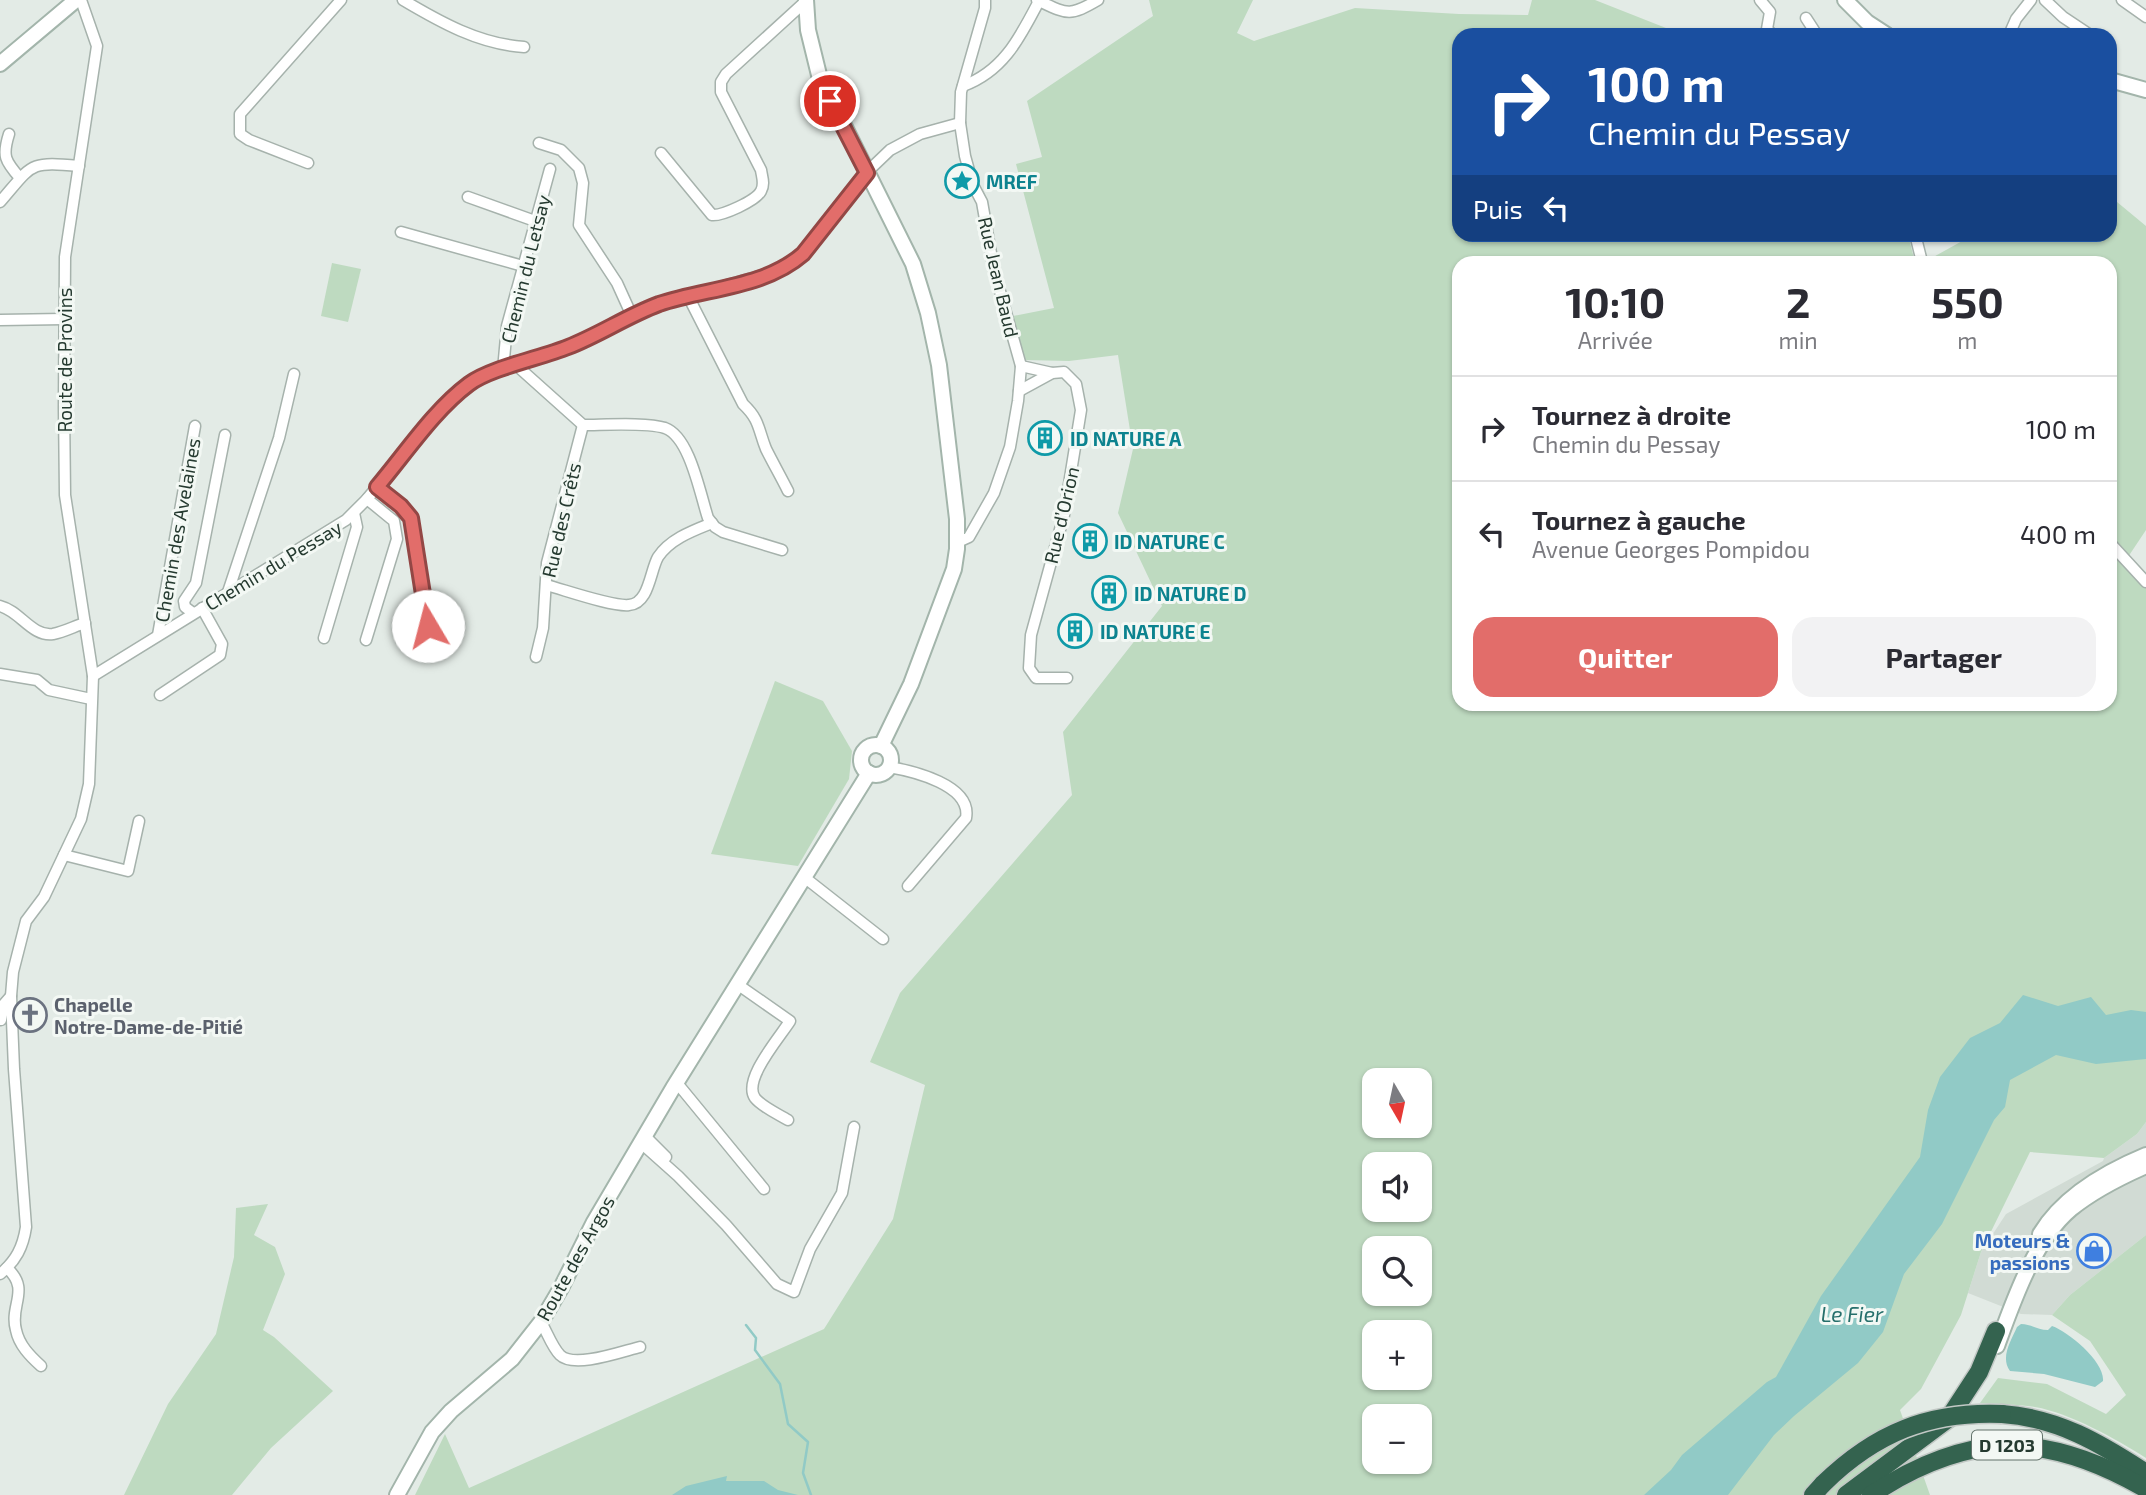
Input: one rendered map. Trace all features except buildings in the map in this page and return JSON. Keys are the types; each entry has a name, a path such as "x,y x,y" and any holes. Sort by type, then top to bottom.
{"highway":[{"name":"D 1203","path":"1846,1495 1949,1418 1974,1382 1996,1331"},
{"name":"D 1203","path":"1857,1495 1947,1431 1968,1407 1983,1382"},
{"name":"D 1203","path":"1818,1489 1860,1452 1904,1428 1946,1416 2002,1414 2039,1419 2074,1430 2097,1441 2146,1473"},
{"name":"D 1203","path":"1871,1495 1944,1456 1985,1447 2014,1445 2054,1449 2081,1457 2146,1489"}],"street":[{"path":"308,163 240,134 240,114 341,0"},
{"path":"403,0 447,27 509,46 524,47"},
{"name":"Rue Jean Baud","path":"958,542 969,537 994,494 1010,447 1021,366 994,270 982,202 973,185 965,156 960,123 963,86 985,0"},
{"path":"963,86 984,76 1000,64 1016,44 1038,0 1073,12 1098,0"},
{"path":"1760,0 1770,12 1770,28"},
{"path":"1845,0 1876,28"},
{"path":"2013,28 2031,0"},
{"path":"2045,0 2080,28"},
{"path":"2122,0 2146,16"},
{"path":"0,64 72,1"},
{"name":"Route de Provins","path":"3,1271 17,1256 24,1242 26,1227 12,1025 13,972 26,921 44,897 81,819 89,784 93,676 65,495 64,320 65,257 97,46 88,24 78,14 72,1"},
{"path":"660,153 712,215 719,215 756,198 762,190 761,170 721,92 721,82 726,74 806,1"},
{"path":"806,1 808,30 818,75 913,264 928,313 939,365 958,542 954,569 911,684 881,746"},
{"path":"1806,18 1812,28"},
{"path":"2117,82 2146,90"},
{"name":"Chemin du Pessay","path":"93,676 346,520 367,499 451,398 471,382 567,348 660,304 764,277 792,263 803,254 881,157 903,141 960,123"},
{"path":"9,134 4,150 8,164 20,178"},
{"path":"539,143 561,150 579,168 583,183 579,225 617,282 632,316"},
{"path":"0,202 20,178 36,165 46,163 79,166"},
{"name":"Chemin du Letsay","path":"503,370 507,326 550,169"},
{"path":"468,197 536,221"},
{"path":"401,232 523,266"},
{"path":"688,296 743,404 760,425 766,448 788,491"},
{"path":"0,320 64,320"},
{"path":"516,365 583,425 657,426 676,435 686,451 712,523 723,532 782,550"},
{"path":"1021,366 1052,373"},
{"name":"Rue d’Orion","path":"1052,373 1064,372 1071,377 1076,384 1081,410 1064,515 1031,635 1028,657 1029,668 1036,678 1068,678"},
{"path":"1019,391 1052,373"},
{"path":"226,596 279,438 294,374"},
{"name":"Rue des Crêts","path":"536,657 543,628 547,563 583,425"},
{"name":"Chemin des Avelaines","path":"158,635 195,426"},
{"path":"160,695 220,655 222,644 198,611 185,607 184,601 196,583 225,435"},
{"path":"377,487 401,506 411,518 428,626"},
{"path":"366,640 397,539 394,521 367,499"},
{"path":"324,638 357,527 354,513"},
{"path":"546,585 622,605 635,604 643,598 653,567 665,548 712,523"},
{"path":"2117,551 2146,582"},
{"path":"0,606 13,610 38,632 45,634 85,623"},
{"path":"0,674 37,680 50,690 91,699"},
{"path":"870,746 881,746 887,750 891,759 889,766 882,774 869,773 861,762 862,753 870,746"},
{"path":"889,766 913,771 951,788 966,805 966,818 908,886"},
{"name":"Route des Argos","path":"397,1495 432,1432 451,1411 512,1359 541,1322 594,1222 677,1083 869,773"},
{"path":"64,855 128,871 139,821"},
{"path":"804,877 883,939"},
{"path":"737,984 790,1021 752,1078 752,1090 756,1100 788,1120"},
{"name":"Route de Provins","path":"1,1020 4,1004 11,996"},
{"path":"1,1020 12,1025"},
{"path":"677,1083 764,1189"},
{"path":"643,1140 726,1225 777,1284 794,1292 810,1249 842,1193 854,1127"},
{"path":"643,1140 714,1203"},
{"name":"D 1203","path":"1996,1331 2021,1268 2050,1216 2067,1200 2092,1184 2146,1156"},
{"name":"D 1203","path":"1983,1382 2012,1306 2048,1236 2071,1209 2146,1166"},
{"path":"3,1271 15,1275 19,1285 15,1313 16,1331 23,1347 41,1366"},
{"path":"541,1322 558,1354 565,1359 582,1361 640,1347"}],"shaded area":[{"path":"2146,1122 2146,1235 2070,1295 2052,1315 2021,1314 1968,1293 1981,1252 2006,1214 2103,1161 2137,1134"}],"green space":[{"path":"1149,0 1253,0 1237,33 1254,41 1355,8 1528,15 1532,0 1595,0 1666,28 1452,28 1452,242 1910,242 1913,256 1452,256 1452,711 2117,711 2117,256 1935,256 1960,242 2117,242 2117,202 2146,226 2146,530 2128,557 2146,578 2146,1122 2137,1134 2104,1158 2030,1152 1981,1252 1961,1315 1921,1389 1900,1410 1930,1495 415,1495 445,1434 469,1488 824,1329 893,1219 925,1085 870,1062 900,993 1072,795 1063,732 1162,606 1118,513 1133,449 1118,355 1069,361 1024,360 1013,316 1054,308 1016,164 1042,157 1027,101 1153,16"},
{"path":"332,263 361,269 348,322 321,316"},
{"path":"775,681 823,701 852,751 849,779 798,866 711,854"},
{"path":"268,1204 254,1235 275,1247 285,1274 263,1330 333,1391 271,1448 232,1495 124,1495 168,1404 216,1334 234,1257 236,1208"},
{"path":"2146,1235 2146,1458 2107,1435 2049,1410 1980,1403 1998,1378 2047,1384 2106,1414 2126,1395 2090,1341 2052,1315 2070,1295"}],"water":[{"name":"Le Fier","path":"2023,995 2058,1006 2091,997 2106,1015 2131,1010 2146,1012 2146,1059 2096,1064 2056,1055 2010,1080 2005,1107 1994,1120 1942,1224 1904,1274 1883,1332 1858,1363 1774,1435 1728,1495 1644,1495 1671,1470 1682,1455 1776,1377 1821,1296 1920,1157 1928,1110 1940,1077 1970,1038 2000,1023"},
{"path":"2021,1324 2048,1330 2052,1326 2067,1334 2092,1357 2102,1373 2103,1381 2095,1387 2044,1374 2010,1371 2006,1360 2008,1349 2017,1327"},
{"path":"727,1476 726,1481 764,1481 778,1490 798,1495 672,1495 686,1486"}],"waterway":[{"path":"746,1325 756,1338 755,1350 780,1384 788,1424 808,1442 803,1473 811,1495"}],"place":[{"name":"MREF","path":"962,181"},
{"name":"ID NATURE A","path":"1045,438"},
{"name":"ID NATURE C","path":"1090,541"},
{"name":"ID NATURE D","path":"1109,593"},
{"name":"ID NATURE E","path":"1075,631"},
{"name":"Chapelle Notre-Dame-de-Pitié","path":"30,1015"},
{"name":"Moteurs & passions","path":"2094,1251"}],"route":[{"path":"428,626 411,518 401,506 377,487 451,398 471,382 489,373 567,348 660,304 764,277 781,270 803,254 867,173 830,101"}]}
